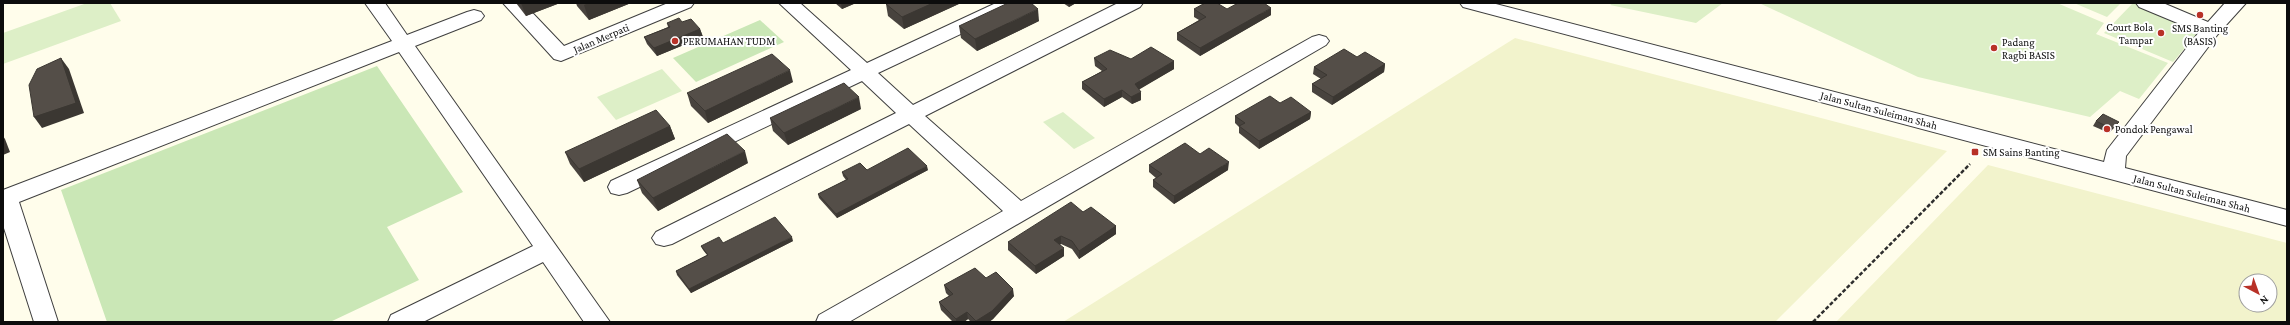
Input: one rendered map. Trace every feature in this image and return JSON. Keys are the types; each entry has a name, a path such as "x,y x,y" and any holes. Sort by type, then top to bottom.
{"street":[{"path":"375,3 598,322"},
{"name":"Jalan Merpati","path":"512,3 561,55 684,3"},
{"path":"790,3 1019,213"},
{"path":"619,187 1011,3"},
{"path":"664,238 1133,3"},
{"name":"Jalan Sultan Suleiman Shah","path":"1470,3 2287,218"},
{"path":"2146,3 2211,30"},
{"path":"2114,172 2115,155 2211,30 2236,3"},
{"path":"46,322 4,199 474,16"},
{"path":"828,322 1319,41"},
{"path":"400,322 548,250"}],"path":[{"path":"1813,322 1970,164"}],"green space":[{"path":"87,3 110,3 121,21 3,64 3,33"},
{"path":"1613,3 1723,3 1696,23 1610,5"},
{"name":"Padang Ragbi BASIS","path":"1759,3 2057,3 2104,23 2096,34 2168,63 2139,99 2120,91 2090,117 1918,77"},
{"path":"2074,3 2121,3 2107,17"},
{"path":"2133,3 2137,3 2201,29 2173,62 2104,33"},
{"path":"760,20 784,42 696,82 673,58"},
{"path":"1515,38 1947,151 1775,322 1063,322"},
{"path":"377,66 463,192 387,227 419,280 330,322 107,322 61,190"},
{"path":"662,69 682,91 616,120 597,97"},
{"path":"1063,112 1095,138 1074,149 1043,122"},
{"path":"1988,165 2287,243 2287,322 1836,322"}],"building":[{"path":"933,3 902,17 886,4"},
{"path":"1008,3 1031,3 1038,9 975,39 959,26"},
{"path":"1205,3 1217,3 1227,9 1238,3 1264,3 1271,8 1200,48 1177,33 1206,17 1194,9"},
{"path":"679,18 682,22 691,19 700,29 654,48 644,37 670,27 667,23"},
{"path":"1151,47 1174,61 1135,84 1141,92 1131,97 1122,90 1104,99 1082,82 1107,69 1094,58 1110,50 1131,59"},
{"path":"1344,49 1357,57 1365,52 1385,64 1333,97 1312,84 1327,75 1314,67"},
{"path":"772,54 790,70 705,111 687,93"},
{"path":"61,58 76,103 34,117 29,85 37,69"},
{"path":"844,83 859,97 784,133 770,118"},
{"path":"1270,96 1280,103 1291,97 1311,112 1259,141 1239,126 1245,123 1235,116"},
{"path":"656,110 670,126 579,169 565,152"},
{"path":"2103,114 2119,122 2112,129 2096,121"},
{"path":"727,134 745,151 653,198 637,180"},
{"path":"1185,143 1200,154 1209,148 1229,162 1174,196 1153,180 1162,174 1149,165"},
{"path":"908,148 927,166 836,214 818,194 848,179 842,172 860,163 867,170"},
{"path":"1071,202 1083,212 1091,207 1116,226 1079,251 1072,241 1061,236 1054,240 1064,248 1035,266 1008,242"},
{"path":"775,217 792,237 689,289 676,271 708,255 701,246 719,237 723,243"},
{"path":"975,268 986,278 996,272 1013,289 992,311 976,321 967,312 956,319 939,302 953,294 944,285"}],"place":[{"name":"SMS Banting (BASIS)","path":"2200,15"},
{"name":"Court Bola Tampar","path":"2161,33"},
{"name":"PERUMAHAN TUDM","path":"675,41"},
{"name":"Padang Ragbi BASIS","path":"1994,48"},
{"name":"Pondok Pengawal","path":"2107,129"},
{"name":"SM Sains Banting","path":"1975,152"}]}
